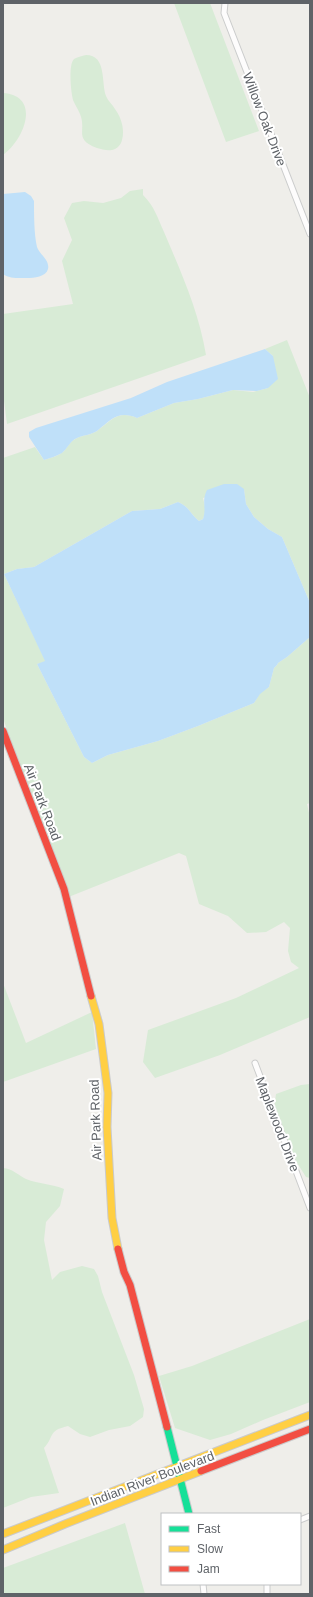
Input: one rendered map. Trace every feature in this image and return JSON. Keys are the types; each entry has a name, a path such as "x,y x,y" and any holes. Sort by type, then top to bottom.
{"street":[{"name":"Willow Oak Drive","path":"225,3 224,13 310,234"},
{"name":"Air Park Road","path":"3,731 64,889 99,1024 108,1093 107,1126 112,1218 116,1242 124,1272 130,1285 189,1513"},
{"name":"Maplewood Drive","path":"255,1064 310,1208"},
{"name":"Indian River Boulevard","path":"3,1534 310,1415"},
{"name":"Indian River Boulevard","path":"3,1550 65,1524 310,1429"}],"green space":[{"path":"174,3 210,3 259,131 226,142"},
{"path":"86,55 93,56 100,65 106,96 121,119 123,136 121,142 114,149 108,150 97,148 90,145 83,138 82,120 72,96 71,67 74,59"},
{"path":"3,93 15,96 22,102 26,110 26,120 23,130 11,148 3,155"},
{"path":"143,189 143,195 155,212 189,292 199,323 206,355 7,424 3,393 3,314 73,304 62,261 72,240 64,218 72,203 84,201 103,203 121,198 130,191"},
{"path":"287,340 310,398 310,603 282,537 268,529 254,517 246,504 244,489 203,498 206,510 203,519 199,521 185,506 178,502 160,509 132,511 34,567 17,569 4,574 46,662 37,664 84,757 92,763 108,755 158,741 254,703 260,693 269,687 274,668 278,663 310,637 310,803 307,804 310,817 310,1017 220,1055 155,1078 143,1062 148,1030 236,998 299,968 291,962 288,951 290,928 284,922 266,932 247,933 228,916 199,904 186,856 179,853 66,898 3,718 3,458 35,447 44,460 60,454 75,439 97,431 116,417 125,415 137,418 174,403 198,399 233,390 253,392 268,388 273,356 265,349"},
{"path":"3,983 26,1043 92,1012 96,1049 3,1082"},
{"path":"310,1084 310,1178 306,1177 272,1123 276,1094 301,1085"},
{"path":"3,1168 13,1171 26,1179 64,1189 60,1206 46,1222 44,1240 52,1280 60,1272 82,1266 94,1269 98,1276 102,1292 134,1375 144,1409 143,1417 130,1426 109,1430 90,1437 80,1434 68,1426 54,1432 44,1448 59,1493 31,1497 3,1508"},
{"path":"310,1319 310,1402 231,1434 210,1440 175,1428 159,1376 192,1366"},
{"path":"125,1523 145,1594 3,1594 3,1568"}],"water":[{"path":"25,192 31,196 34,201 37,247 48,263 48,269 45,274 30,278 12,277 3,274 3,194"},
{"path":"265,349 273,356 278,379 268,388 257,391 233,390 198,399 174,403 137,418 125,415 115,417 97,431 75,439 62,453 44,460 29,437 29,432 36,428 131,398 167,382"},
{"path":"224,484 237,484 244,489 246,504 254,517 268,529 282,537 310,603 310,637 278,663 274,668 269,687 260,694 254,703 158,741 108,755 92,763 84,757 37,664 45,661 4,574 17,569 34,567 132,511 160,509 178,502 185,506 199,521 203,519 204,498 207,490"}],"traffic: fast":[{"path":"167,1427 189,1513"}],"traffic: slow":[{"path":"91,996 99,1024 108,1093 107,1127 112,1218 118,1249"},
{"path":"3,1534 310,1415"},
{"path":"3,1550 201,1471"}],"traffic: jam":[{"path":"3,731 64,889 91,996"},
{"path":"118,1249 124,1272 130,1285 167,1427"},
{"path":"201,1471 310,1429"}]}
